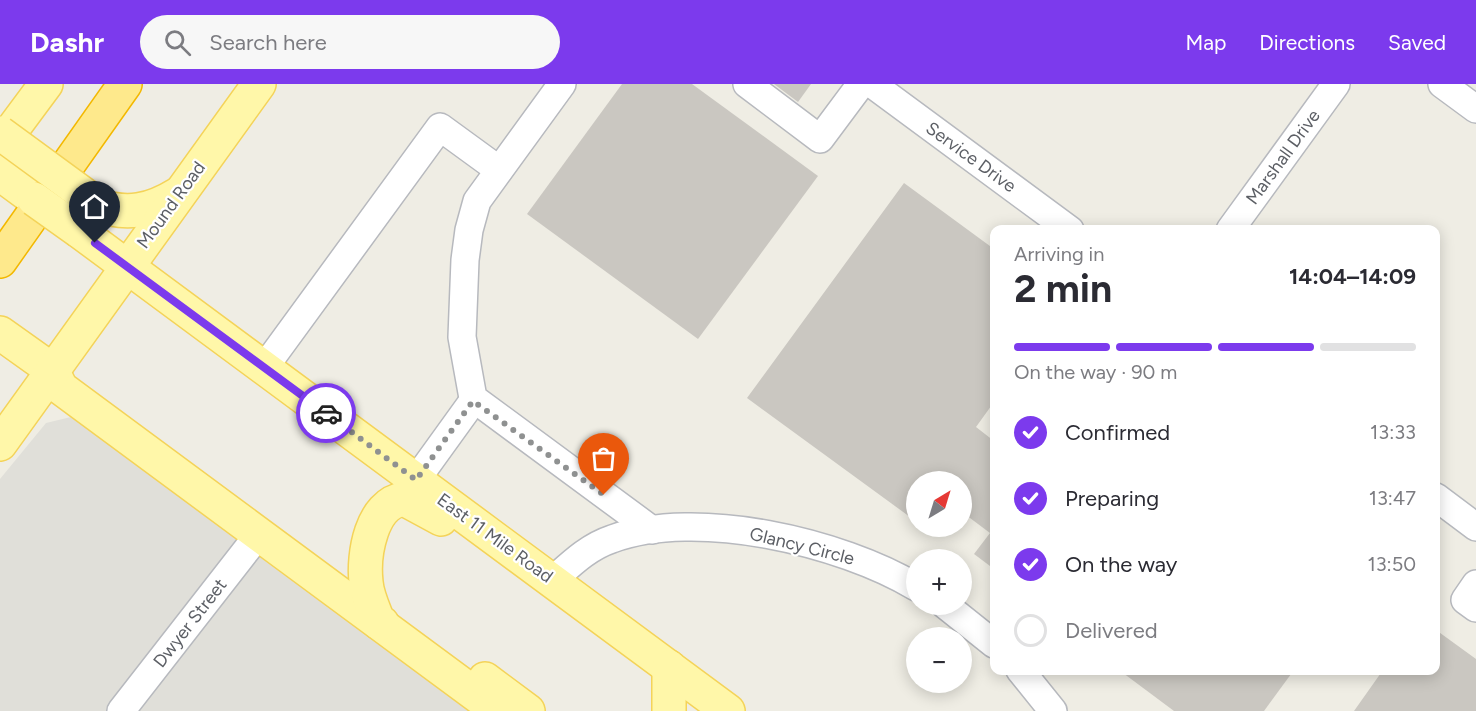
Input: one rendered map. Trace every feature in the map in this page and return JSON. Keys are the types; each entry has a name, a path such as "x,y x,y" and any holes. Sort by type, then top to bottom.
{"highway":[{"path":"0,261 124,84"}],"main road":[{"path":"0,146 46,84"},
{"name":"Mound Road","path":"0,444 259,84"},
{"path":"0,133 97,204 118,211 140,210 152,208 180,193"},
{"name":"East 11 Mile Road","path":"0,174 728,711"},
{"path":"0,333 52,370 60,388 498,711"},
{"path":"379,623 367,590 366,564 377,520 390,503 404,499 412,501 455,528 513,552"},
{"path":"379,623 412,626 528,711"},
{"path":"669,667 669,711"}],"street":[{"path":"562,84 477,201 465,260 462,337 473,401 652,530"},
{"path":"747,84 820,139 861,84"},
{"name":"Service Drive","path":"872,84 1063,225"},
{"name":"Marshall Drive","path":"1234,225 1336,84"},
{"path":"1442,84 1476,109"},
{"path":"264,368 440,127 499,170"},
{"path":"416,480 473,401"},
{"path":"1440,500 1476,526"},
{"name":"Glancy Circle","path":"553,580 596,546 613,538 652,530 691,528 763,534 819,547 867,563 906,583"},
{"name":"Dwyer Street","path":"122,711 259,534"},
{"path":"1476,584 1465,600 1476,608"},
{"path":"958,615 990,641"},
{"path":"1024,675 1053,711"}],"shaded area":[{"path":"71,417 82,420 481,711 0,711 0,479 46,423"}],"building":[{"path":"622,84 692,84 818,176 698,339 527,214"},
{"path":"774,84 811,84 798,102"},
{"path":"904,183 990,246 990,408 976,427 990,438 990,533 972,520 972,471 906,471 906,514 747,398"},
{"path":"990,533 990,566 974,554"},
{"path":"1440,633 1476,659 1476,711 1354,711 1379,675 1440,675"},
{"path":"1126,675 1290,675 1264,711 1174,711"}],"way so far":[{"path":"326,413 416,480 473,401 604,495"}],"route":[{"path":"95,243 326,413"}]}
